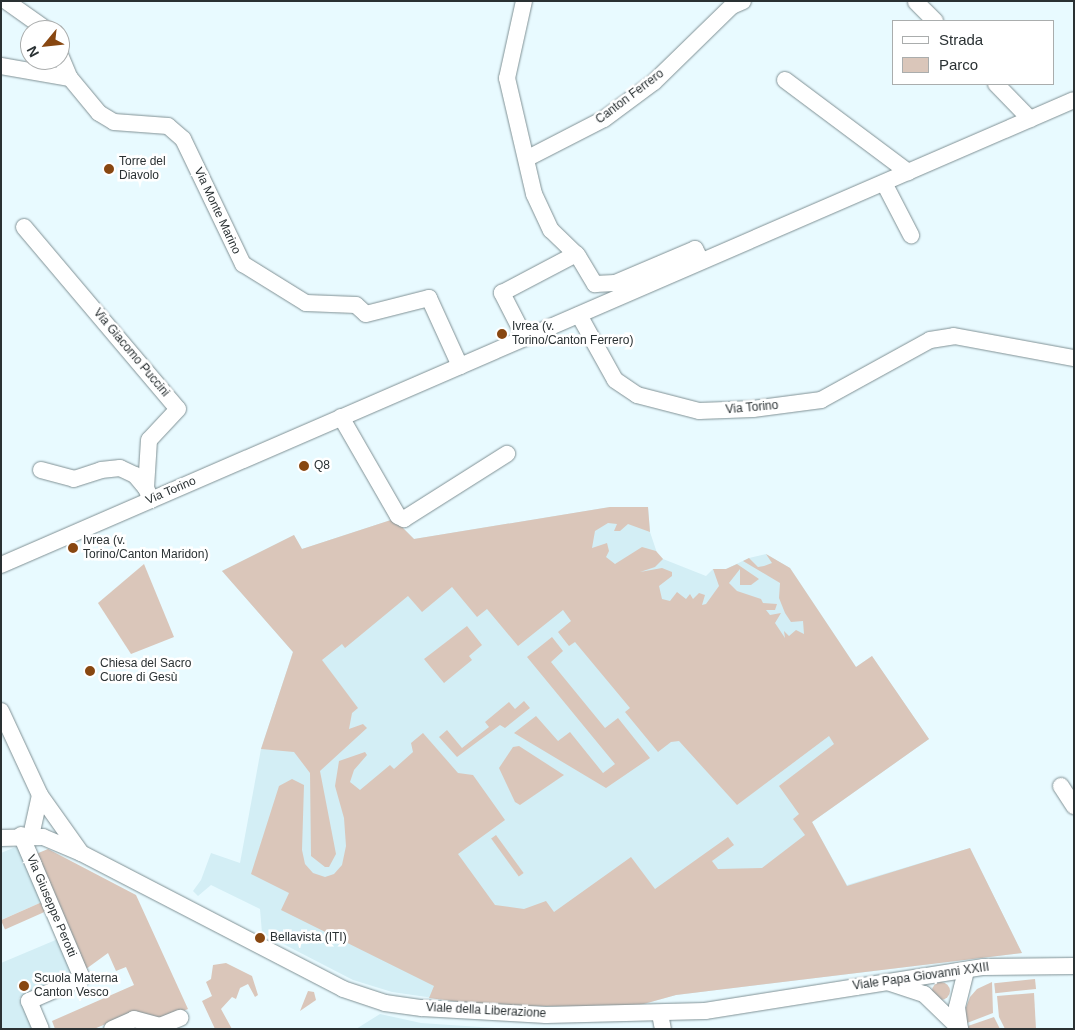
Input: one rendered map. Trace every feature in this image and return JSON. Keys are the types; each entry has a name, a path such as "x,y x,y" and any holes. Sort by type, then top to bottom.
{"street":[{"path":"6,1 33,20"},
{"path":"524,1 507,78 528,158 534,194 551,230 576,254 595,284 615,283 695,249 701,261"},
{"name":"Canton Ferrero","path":"528,158 604,119 654,82 732,6 743,1"},
{"path":"916,2 934,20"},
{"path":"1,66 70,78"},
{"name":"Via Monte Marino","path":"67,70 70,78 99,113 114,122 168,126 183,139 243,264 306,303 356,305 366,314 429,298 460,366"},
{"path":"785,80 908,172"},
{"path":"997,85 1030,119"},
{"name":"Via Torino","path":"1,565 149,494 341,417 1074,100"},
{"path":"884,182 911,235"},
{"name":"Via Giacomo Puccini","path":"24,227 178,409 149,440 149,494"},
{"path":"526,338 502,293 576,254"},
{"name":"Via Torino","path":"579,314 615,380 637,395 699,411 753,409 821,400 930,340 954,336 1074,358"},
{"path":"341,417 398,516 404,519 507,454"},
{"path":"40,470 74,479 101,470 120,468 135,475 149,494"},
{"path":"2,714 40,795 81,853"},
{"path":"1061,786 1074,806"},
{"path":"26,836 40,795"},
{"name":"Via Giuseppe Perotti","path":"26,836 82,978 29,1001 41,1029"},
{"name":"Viale della Liberazione","path":"1,838 43,837 81,853 310,973 351,992 384,1003 469,1013 662,1021 705,1011 829,990"},
{"name":"Viale Papa Giovanni XXIII","path":"829,990 882,981 966,972 992,967 1074,966"},
{"path":"960,1029 957,1007 966,972"},
{"path":"882,981 924,994 960,1029"},
{"path":"112,1029 134,1019 160,1026 180,1018"}],"shaded area":[{"path":"610,507 648,507 650,532 657,553 663,559 706,576 713,569 726,569 749,558 766,554 790,568 856,667 872,656 929,739 812,822 847,885 970,848 1022,953 676,995 629,1008 482,1005 392,992 353,980 262,933 260,909 211,885 198,896 193,891 201,880 211,853 240,863 261,749 293,652 222,571 294,535 302,549 394,519 414,539"},
{"path":"18,846 42,902 1,920 1,853"},
{"name":"Scuola Materna Canton Vesco","path":"58,939 73,974 19,998 32,1029 1,1029 1,963"},
{"path":"380,1014 421,1023 511,1029 356,1029"}],"green space":[{"path":"610,507 648,507 650,532 628,524 620,531 614,531 617,524 608,523 595,531 592,548 607,543 609,551 606,557 615,564 642,547 656,551 663,559 655,567 640,572 662,568 672,572 672,576 659,586 662,599 670,601 677,592 686,599 690,594 693,599 699,593 705,595 702,605 706,604 719,586 713,569 726,569 737,564 759,579 751,585 740,585 740,569 729,583 737,591 761,599 763,603 777,604 775,610 766,610 770,615 781,613 775,623 785,638 784,631 789,636 796,630 804,634 803,621 791,622 785,613 779,598 780,583 743,561 749,558 758,567 764,566 772,563 766,554 790,568 856,667 872,656 929,739 812,822 847,886 970,848 1022,953 676,995 629,1008 482,1005 429,998 434,986 281,910 289,893 251,874 279,786 292,779 304,785 302,850 305,864 313,873 325,877 334,874 342,865 346,846 344,818 335,786 339,761 365,752 367,755 354,770 350,782 360,790 390,765 394,769 413,752 411,743 423,733 458,773 473,775 505,820 458,854 495,905 524,909 546,901 554,912 631,857 655,889 728,837 734,845 712,861 718,869 762,868 805,835 793,819 799,814 779,786 834,744 829,736 737,805 679,741 671,742 658,752 625,712 630,708 575,642 569,646 558,632 571,621 563,610 518,646 487,609 477,617 452,587 422,612 408,596 345,648 342,644 322,660 358,708 352,713 349,729 363,724 367,728 320,771 336,854 329,867 325,867 311,856 310,773 294,752 261,749 293,652 222,571 294,535 302,549 394,519 414,539"},
{"path":"144,564 174,637 131,654 98,603"},
{"path":"467,626 482,645 469,656 472,660 444,683 424,659"},
{"path":"552,637 563,651 551,662 605,728 618,718 650,758 606,788 514,733 536,716 558,741 570,732 603,773 615,764 527,657"},
{"path":"524,701 530,708 505,728 500,725 457,757 439,737 447,730 462,748 489,727 485,722 509,702 515,709"},
{"path":"519,746 564,775 520,805 515,802 499,768 513,747"},
{"path":"496,835 524,873 519,877 491,839"},
{"path":"48,849 136,895 188,1009 164,1019 134,1012 94,1029 55,1029 52,1021 134,985 126,967 116,971 108,953 86,969 36,854"},
{"path":"42,902 46,911 5,929 1,920"},
{"path":"226,963 252,976 258,995 255,997 248,984 240,988 236,999 232,997 221,1009 232,1029 215,1029 202,1001 212,996 206,982 211,979 213,965"},
{"path":"1035,979 1036,989 995,993 994,983"},
{"path":"941,982 947,985 950,991 947,997 941,1000 935,997 932,991 935,985"},
{"path":"992,982 993,1013 967,1023 965,1010 970,997 977,989"},
{"path":"308,991 314,992 316,1000 300,1011"},
{"path":"1034,993 1036,1029 1005,1029 999,1017 997,996"},
{"path":"994,1017 1000,1029 969,1029 968,1026"}],"place":[{"name":"Torre del Diavolo","path":"109,169"},
{"name":"Ivrea (v. Torino/Canton Ferrero)","path":"502,334"},
{"name":"Q8","path":"304,466"},
{"name":"Ivrea (v. Torino/Canton Maridon)","path":"73,548"},
{"name":"Chiesa del Sacro Cuore di Gesù","path":"90,671"},
{"name":"Bellavista (ITI)","path":"260,938"},
{"name":"Scuola Materna Canton Vesco","path":"24,986"}]}
